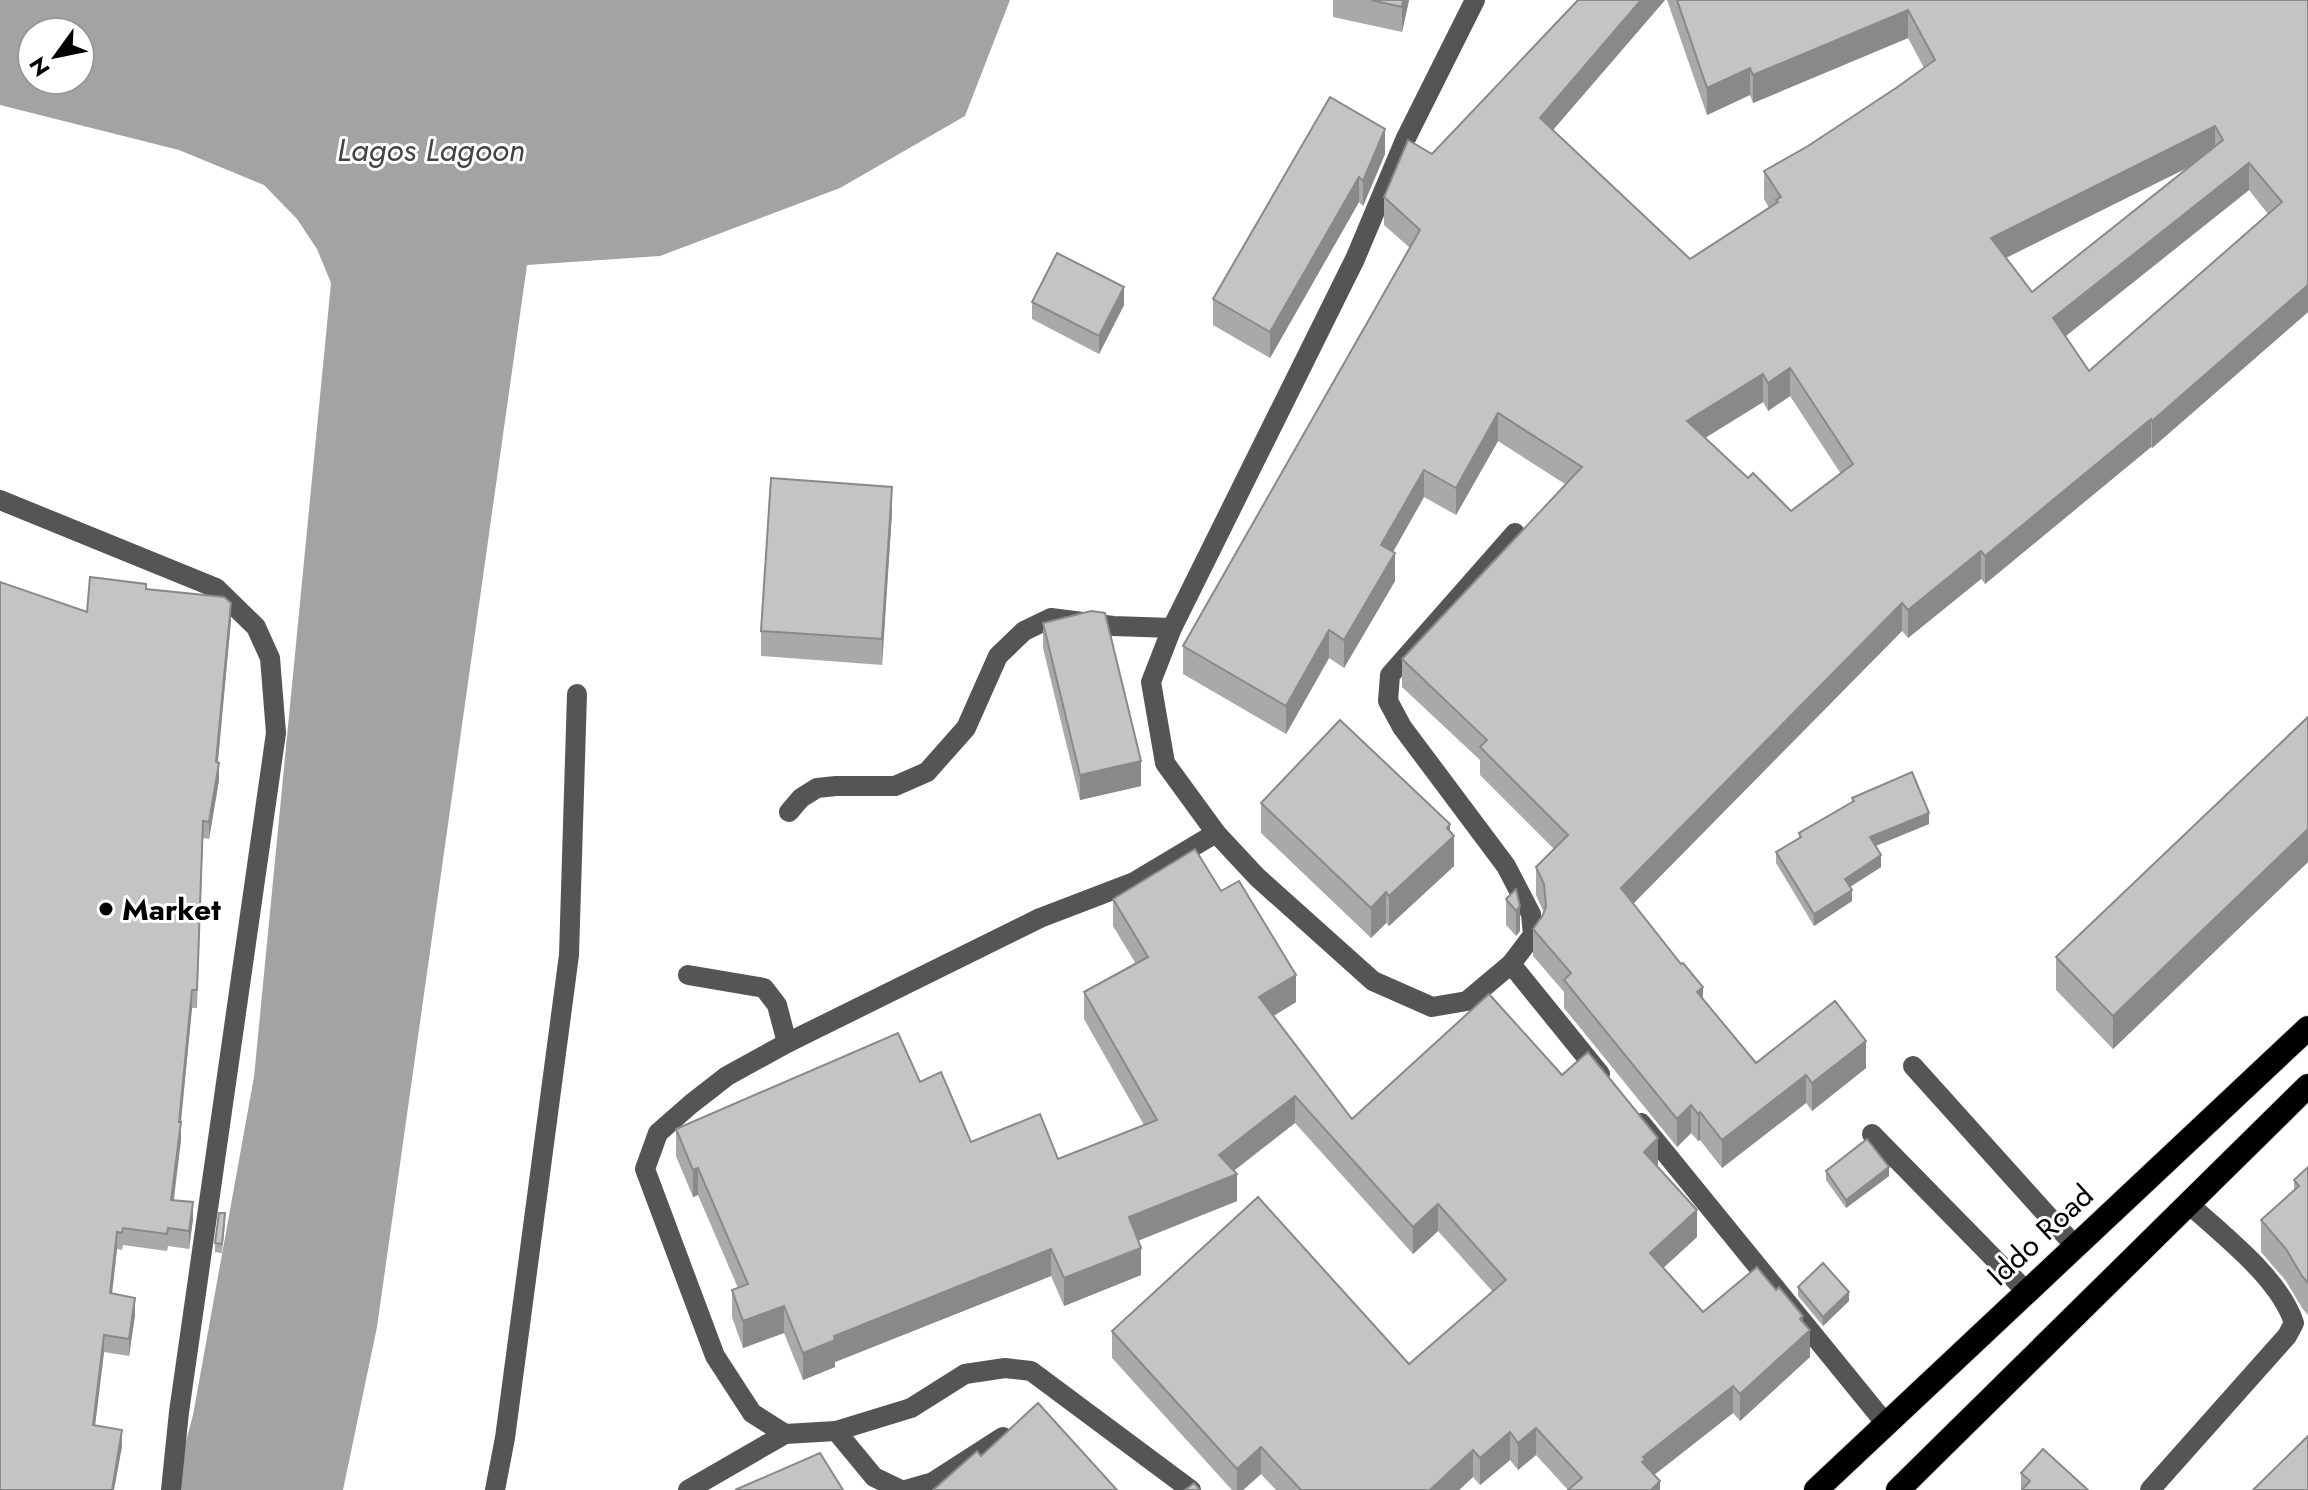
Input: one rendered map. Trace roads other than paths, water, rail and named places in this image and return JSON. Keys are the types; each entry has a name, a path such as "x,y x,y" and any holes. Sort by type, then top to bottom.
{"highway":[{"name":"Iddo Road","path":"1816,1490 2308,1028"},
{"path":"1898,1490 2308,1086"}],"street":[{"path":"1475,0 1405,140 1355,259 1172,628 1151,682 1165,763 1216,833 1257,877 1373,981 1432,1007 1467,1001 1511,964 1533,935 1531,914 1506,866 1402,727 1388,701 1390,675 1515,533"},
{"path":"0,500 216,588 256,627 270,658 276,733 179,1412 171,1490"},
{"path":"789,812 801,798 817,788 895,786 927,772 966,728 998,656 1024,631 1051,618 1113,626 1172,628"},
{"path":"495,1490 505,1438 569,955 577,694"},
{"path":"785,1434 752,1413 715,1356 645,1169 658,1133 727,1076 787,1043 1040,918 1134,882 1216,833"},
{"path":"1511,964 1610,1085"},
{"path":"688,975 764,988 777,1005 787,1043"},
{"path":"1913,1066 2075,1246"},
{"path":"1630,1109 1886,1424"},
{"path":"1872,1134 2027,1292"},
{"path":"2150,1490 2287,1336 2294,1323 2289,1307 2270,1280 2188,1203"},
{"path":"688,1490 785,1434 836,1431 911,1408 965,1374 1005,1368 1031,1371 1191,1490"},
{"path":"836,1431 874,1477 903,1490 933,1482 1003,1437"}],"water":[{"name":"Lagos Lagoon","path":"0,0 1010,0 965,116 840,188 660,256 527,265 377,1327 343,1490 173,1490 193,1415 254,1077 331,283 317,249 297,219 264,185 179,150 0,105"}],"place":[{"name":"Market","path":"106,909"}]}
